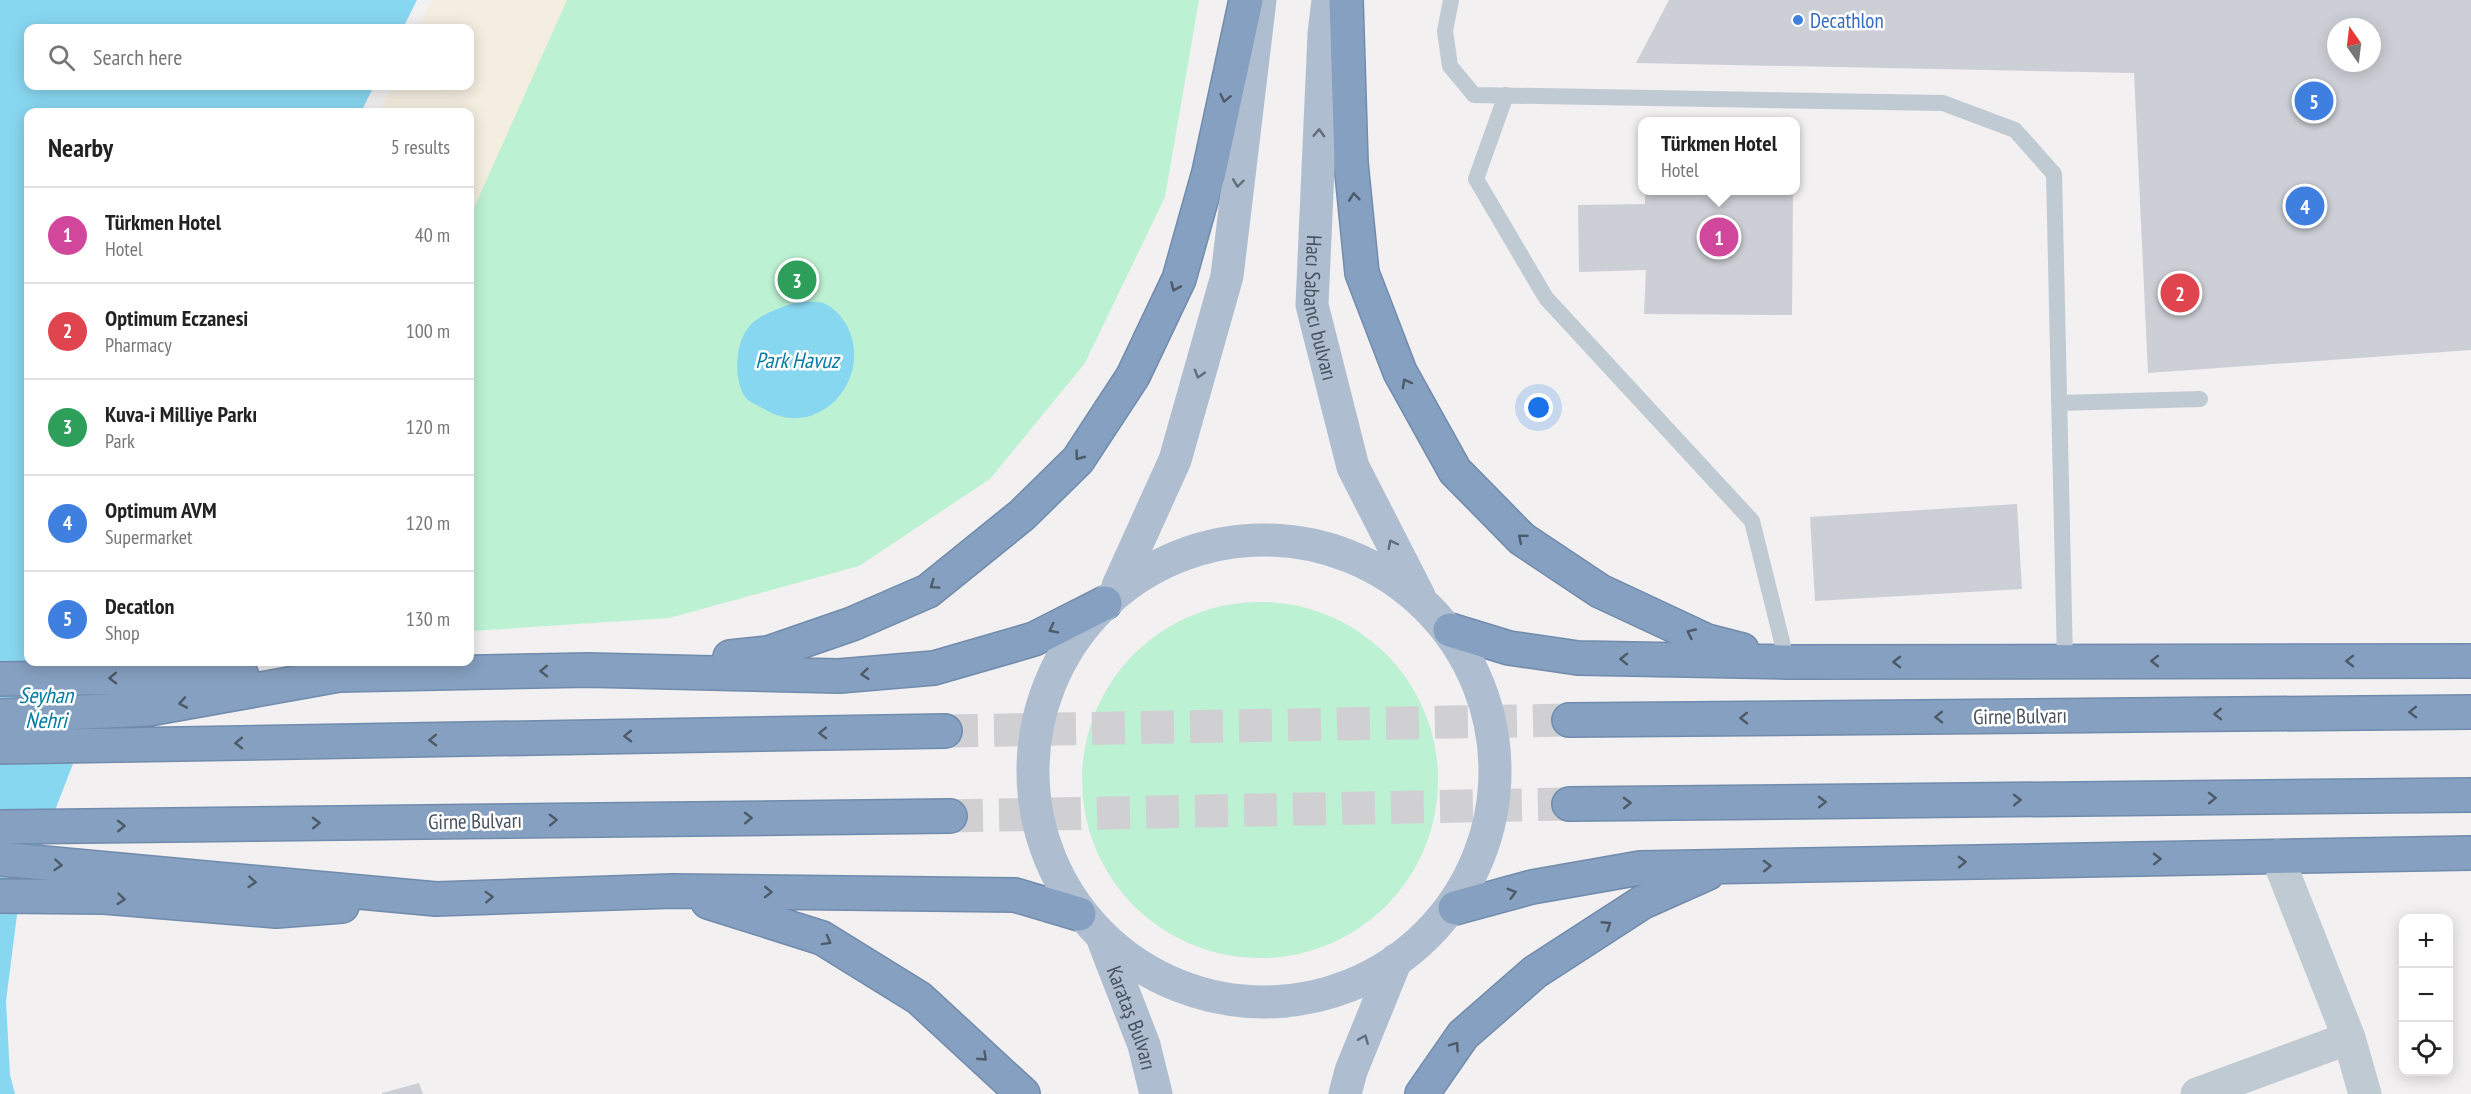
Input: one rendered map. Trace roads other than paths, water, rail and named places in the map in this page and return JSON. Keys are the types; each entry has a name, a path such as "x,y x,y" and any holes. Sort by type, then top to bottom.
{"highway":[{"path":"588,670 768,653 852,624 928,591 1022,515 1070,468 1133,376 1179,279 1209,172 1246,0"},
{"path":"1346,0 1351,163 1362,273 1400,372 1455,471 1522,539 1600,591 1707,641 1787,662"},
{"path":"0,679 588,670 839,676 934,668 1034,639 1112,595"},
{"path":"1450,630 1509,648 1578,658 1787,662 2471,661"},
{"path":"0,716 149,709 339,675"},
{"name":"Girne Bulvarı","path":"1569,720 2471,712"},
{"path":"0,747 945,731"},
{"path":"1569,804 2471,795"},
{"name":"Girne Bulvarı","path":"0,827 950,816"},
{"path":"1455,909 1532,887 1640,868 2471,853"},
{"path":"0,859 436,899"},
{"path":"1422,1094 1463,1035 1535,972 1643,902 1722,867"},
{"path":"672,891 822,938 920,998 1023,1094"},
{"path":"0,896 104,897 276,911 436,899 672,891 1015,895 1079,914"}],"main road":[{"path":"1112,595 1156,563 1197,549 1278,539 1344,552 1419,596 1450,630 1483,688 1499,768 1481,858 1455,909 1396,960 1314,999 1217,1000 1146,973 1104,942 1079,914 1044,849 1031,766 1052,675 1112,595 1174,460 1227,276 1260,0"},
{"name":"Hacı Sabancı bulvarı","path":"1328,0 1323,34 1312,305 1353,466 1419,596"},
{"name":"Karataş Bulvarı","path":"1104,942 1144,1046 1156,1094"},
{"path":"1345,1094 1351,1071 1396,960"}],"street":[{"path":"2277,856 2349,1038 2366,1094"},
{"path":"2197,1094 2349,1038"}],"lane":[{"path":"1451,0 1445,31 1450,66 1474,95 1943,103 2015,130 2054,174 2065,662"},
{"path":"1506,95 1476,179 1546,298 1752,521 1787,662"},
{"path":"2059,403 2200,399"}],"water":[{"name":"Seyhan Nehri","path":"0,0 417,0 405,24 24,24 24,90 372,90 363,108 24,108 24,666 110,666 18,907 6,1001 10,1075 15,1094 0,1094"},
{"name":"Park Havuz","path":"800,301 826,304 842,318 853,344 853,365 848,383 837,399 822,411 805,417 786,417 766,410 746,398 737,373 738,353 744,335 753,323 772,311"}],"tunnel":[{"path":"945,731 1569,720"},
{"path":"950,816 1569,804"}],"place":[{"name":"Decathlon","path":"1798,20"},
{"name":"Decatlon","path":"2314,101"},
{"name":"Optimum AVM","path":"2305,206"},
{"name":"Türkmen Hotel","path":"1719,237"},
{"name":"Kuva-i Milliye Parkı","path":"797,280"},
{"name":"Optimum Eczanesi","path":"2180,293"}]}
